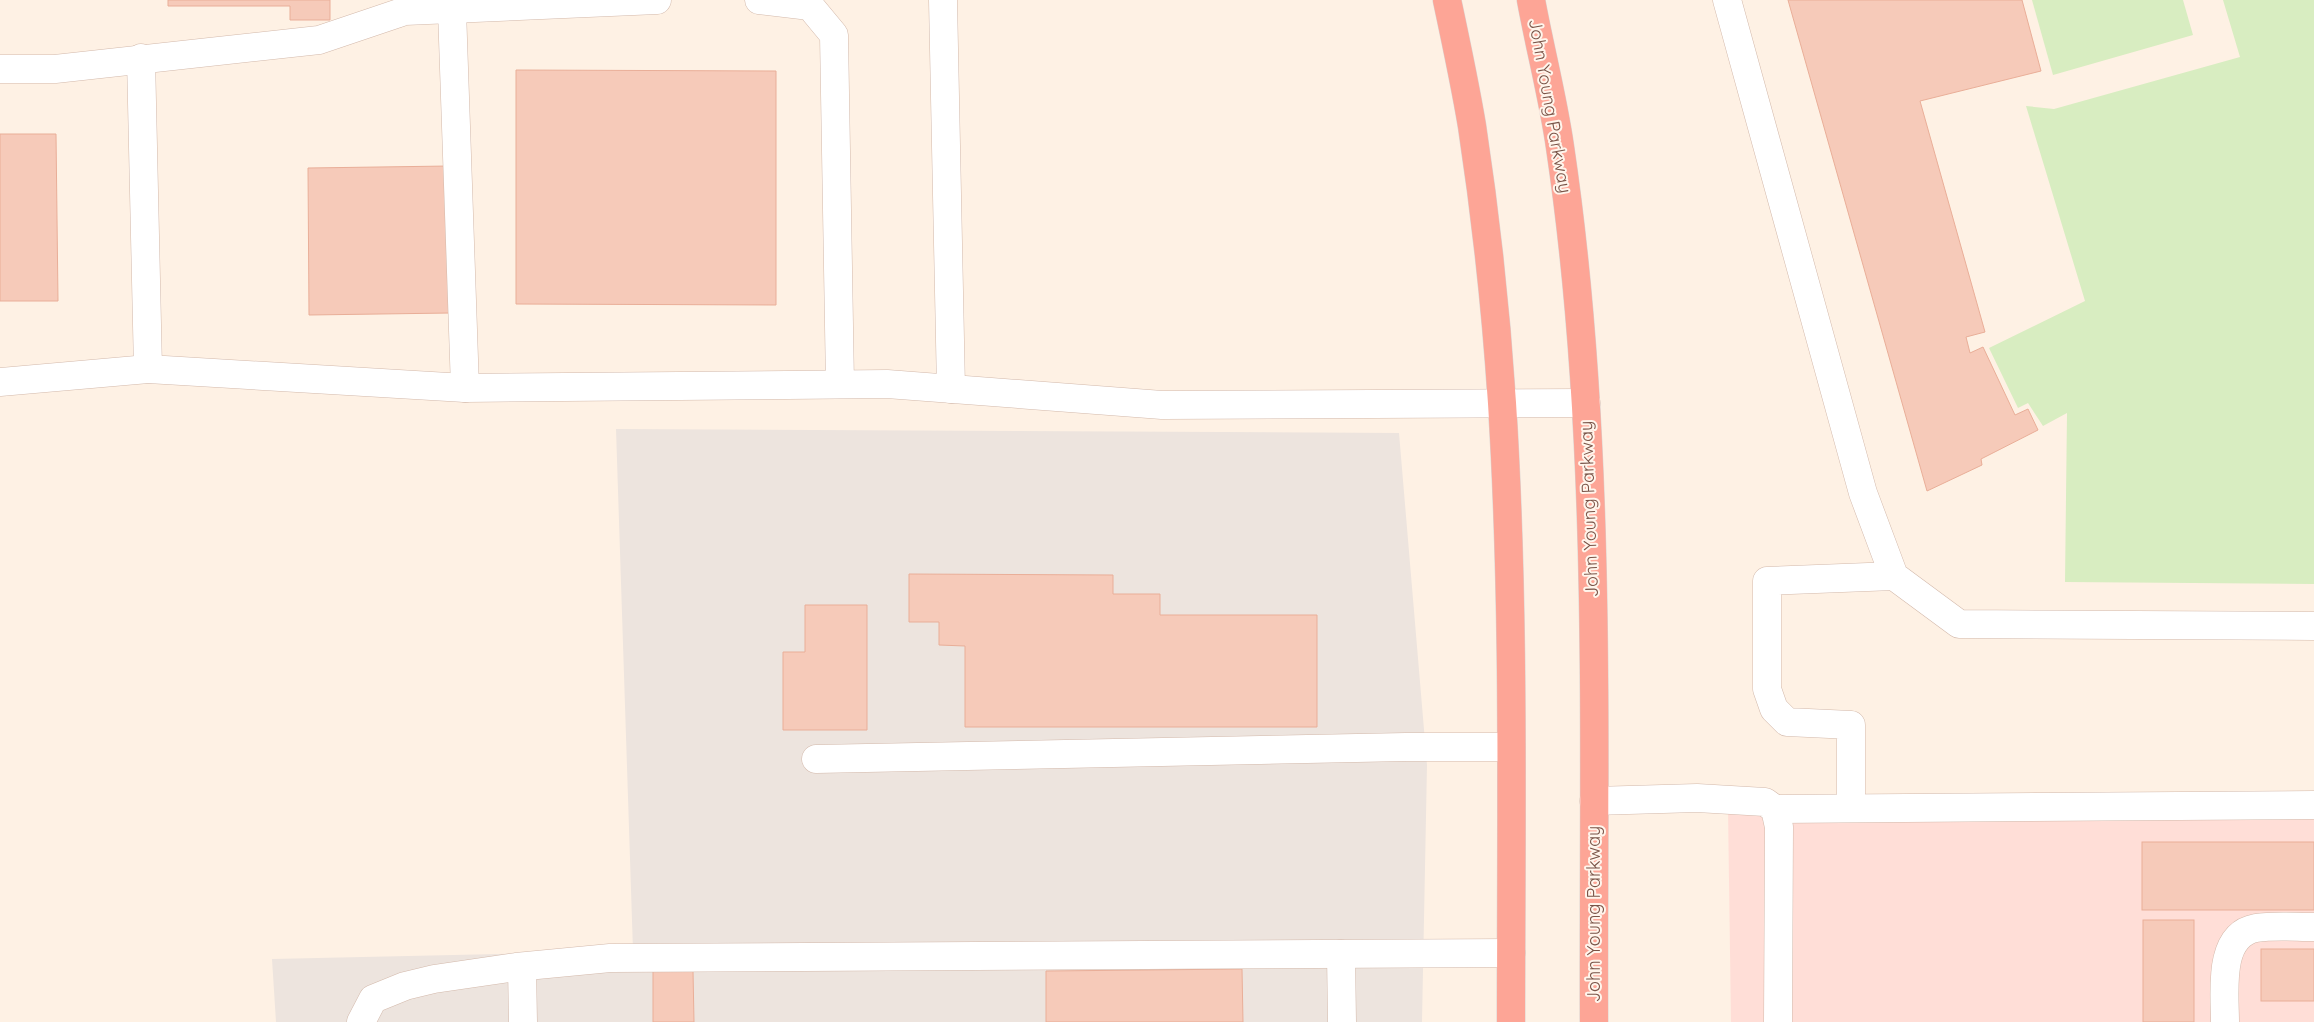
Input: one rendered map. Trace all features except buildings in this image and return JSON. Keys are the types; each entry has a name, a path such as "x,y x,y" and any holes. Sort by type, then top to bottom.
{"highway":[{"path":"1447,0 1472,126 1487,241 1502,403 1508,566 1511,747 1511,1022"},
{"name":"John Young Parkway","path":"1531,0 1560,145 1574,262 1586,403 1592,557 1594,1022"}],"street":[{"path":"0,69 55,68 319,40 405,11 657,0"},
{"path":"759,0 810,6 834,35 840,384"},
{"path":"943,0 951,389"},
{"path":"1727,0 1863,492 1894,576 1958,624 2314,626"},
{"path":"452,10 465,388"},
{"path":"141,58 148,369"},
{"path":"0,382 148,369 465,388 887,384 1162,405 1586,403"},
{"path":"1851,807 1851,725 1787,722 1774,709 1767,689 1767,581 1894,576"},
{"path":"816,758 1396,747 1511,747"},
{"path":"1594,801 1697,798 1765,802 1775,809 2314,805"},
{"path":"1775,809 1779,827 1778,1022"},
{"path":"2225,1022 2225,961 2237,937 2255,928 2314,927"},
{"path":"361,1022 374,999 405,986 434,979 610,958 1511,952"},
{"path":"1341,954 1342,1022"},
{"path":"522,967 523,1022"}],"shaded area":[{"path":"616,429 1399,433 1427,765 1422,1022 276,1022 272,959 633,951"},
{"path":"1728,809 2314,815 2314,1022 1731,1022"}],"green space":[{"path":"2032,0 2183,0 2193,35 2053,75"},
{"path":"2223,0 2314,0 2314,584 2065,582 2067,413 2043,426 2028,403 2018,408 1989,348 2085,301 2026,106 2054,109 2240,57"}]}
